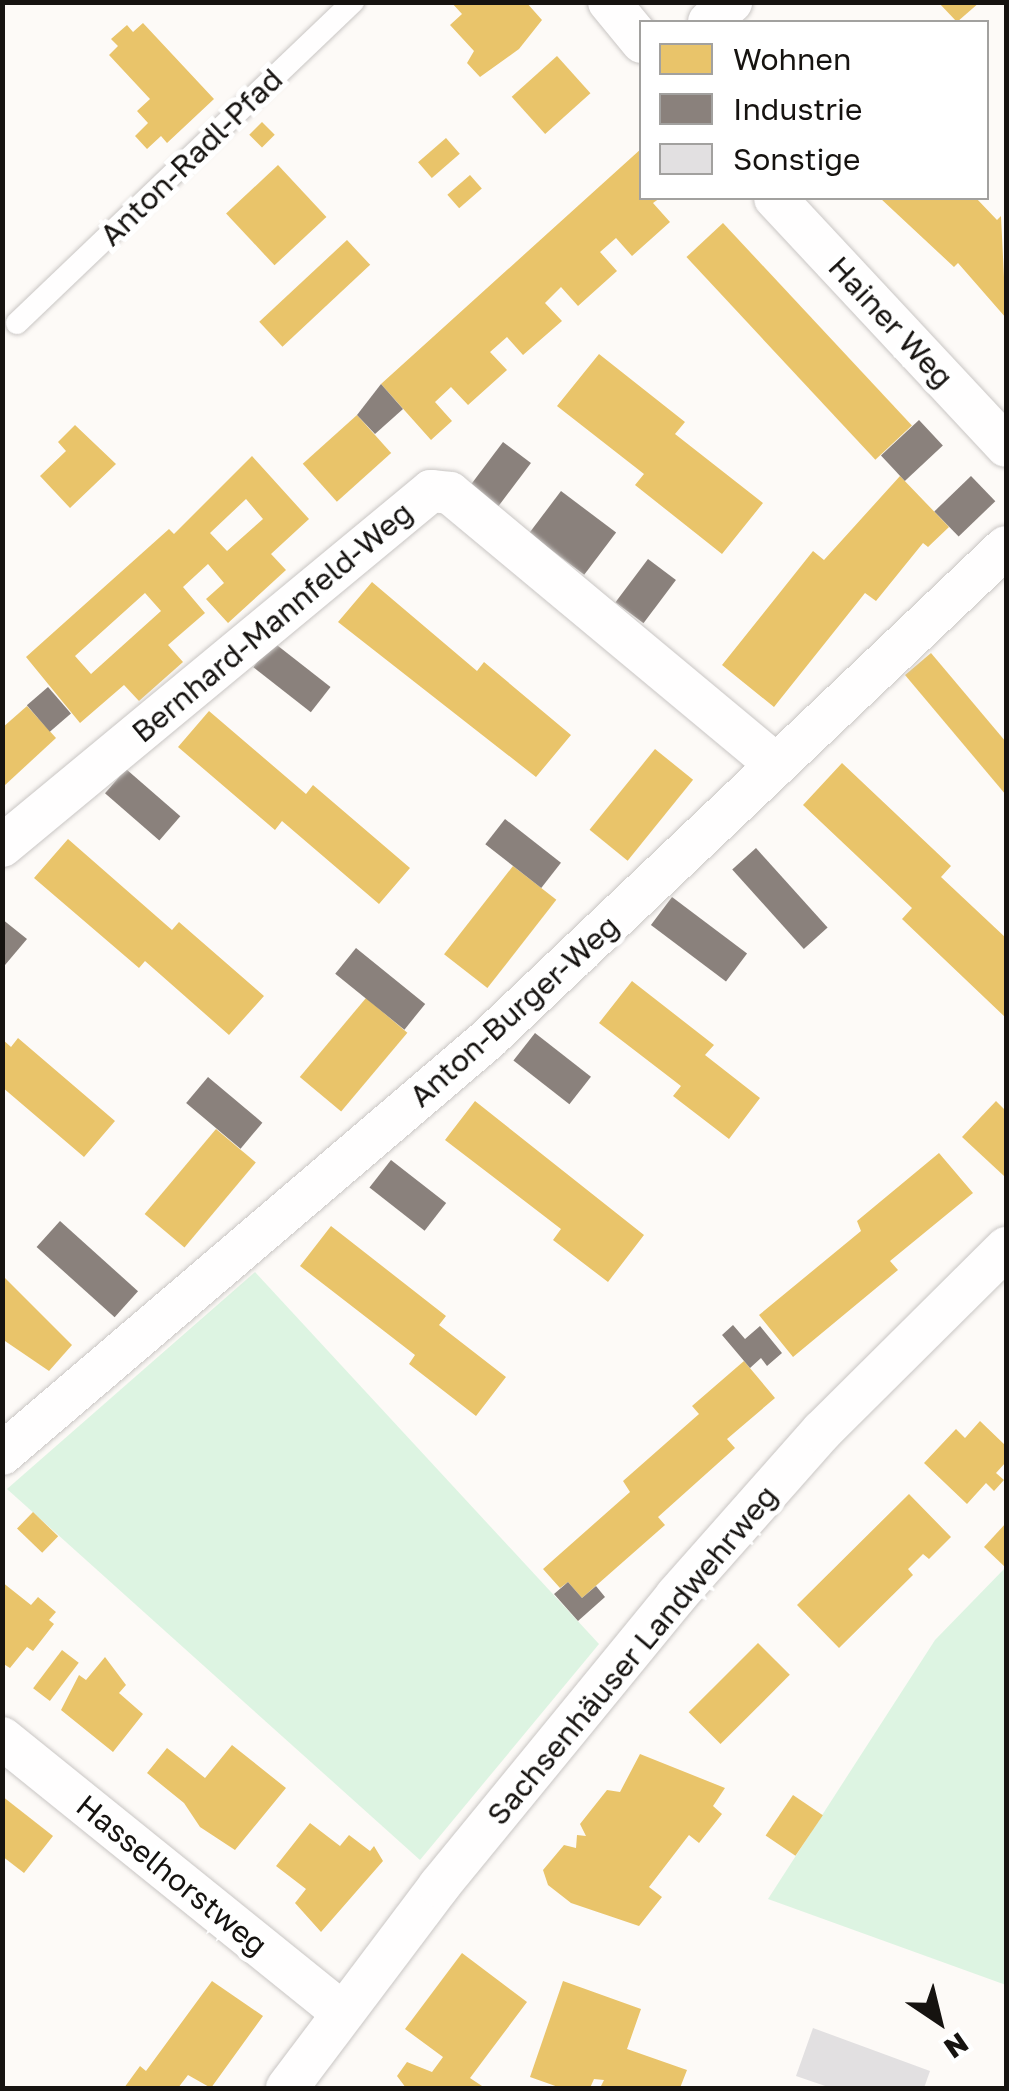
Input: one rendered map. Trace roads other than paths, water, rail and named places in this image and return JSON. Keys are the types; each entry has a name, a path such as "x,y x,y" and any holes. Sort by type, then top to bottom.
{"street":[{"path":"609,2 639,38"},
{"path":"711,20 731,2"},
{"name":"Hainer Weg","path":"777,200 1006,446"},
{"name":"Bernhard-Mannfeld-Weg","path":"2,846 431,491 450,493 776,765"},
{"name":"Anton-Burger-Weg","path":"2,1454 488,1039 1006,547"},
{"name":"Sachsenhäuser Landwehrweg","path":"287,2088 342,2012 676,1596 822,1432 1006,1248"},
{"name":"Hasselhorstweg","path":"2,1738 342,2012"}],"lane":[{"name":"Anton-Radl-Pfad","path":"23,316 353,2"}]}
